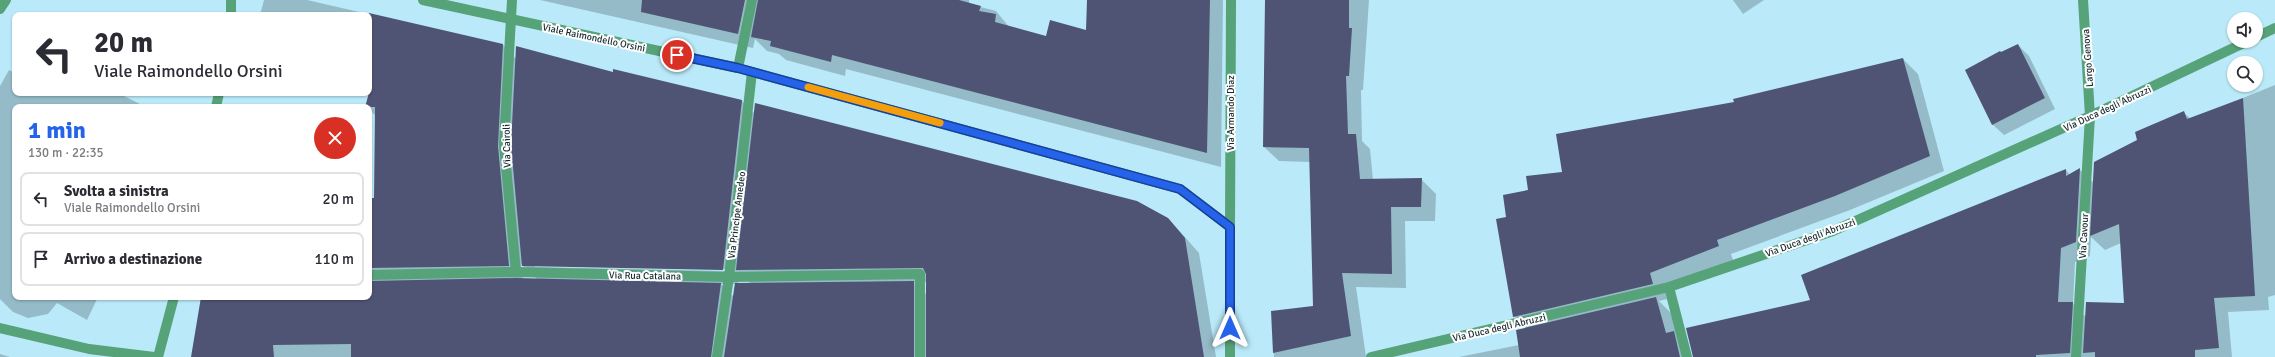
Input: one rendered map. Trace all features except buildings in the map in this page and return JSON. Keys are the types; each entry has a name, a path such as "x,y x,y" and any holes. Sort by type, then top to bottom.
{"street":[{"path":"0,9 6,0"},
{"path":"231,0 231,12"},
{"name":"Viale Raimondello Orsini","path":"423,0 738,68 1180,189 1230,227"},
{"name":"Via Cairoli","path":"512,0 504,145 516,272"},
{"path":"738,68 752,0"},
{"name":"Via Armando Diaz","path":"1230,227 1231,0"},
{"name":"Largo Genova","path":"2083,0 2090,116"},
{"path":"2263,34 2275,28"},
{"name":"Via Duca degli Abruzzi","path":"1371,357 1669,287 1833,231 2090,116 2233,48"},
{"name":"Via Principe Amedeo","path":"717,357 729,276 752,72"},
{"name":"Via Cavour","path":"2076,357 2090,116"},
{"path":"1230,227 1230,357"},
{"name":"Via Rua Catalana","path":"372,275 516,272 729,276 920,274 920,357"},
{"path":"1669,287 1687,357"},
{"path":"158,357 173,300"},
{"path":"0,328 88,353 154,357"}],"slow traffic":[{"path":"808,87 940,123"}],"route":[{"path":"677,55 738,68 1180,189 1230,227 1230,328"}]}
